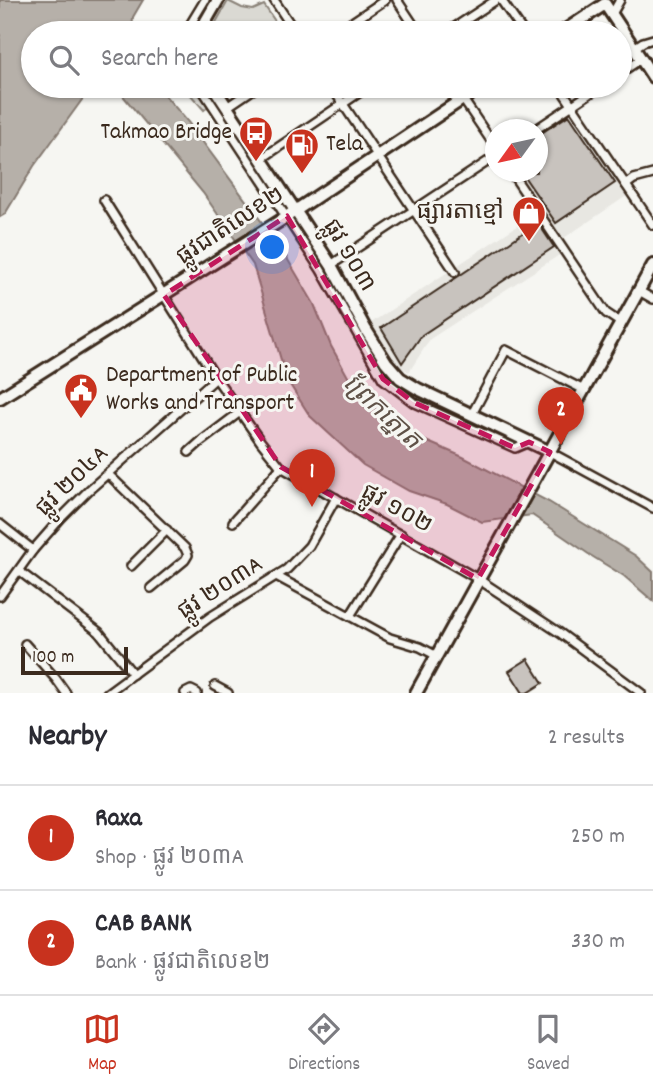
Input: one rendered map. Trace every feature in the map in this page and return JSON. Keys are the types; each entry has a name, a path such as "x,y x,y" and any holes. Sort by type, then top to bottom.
{"main road":[{"path":"206,21 218,0"},
{"path":"578,21 604,2 617,21"},
{"path":"632,45 653,77"},
{"name":"ផ្លូវ ១០៣","path":"221,98 261,159 288,215 331,265 391,370 418,389 550,452"},
{"name":"ផ្លូវជាតិលេខ២","path":"0,398 288,215 463,99"},
{"path":"416,693 653,265"}],"street":[{"path":"192,21 205,0"},
{"path":"274,0 288,21"},
{"path":"354,21 385,0"},
{"path":"397,0 411,21"},
{"path":"464,21 496,0"},
{"path":"502,0 516,21"},
{"path":"612,14 620,0"},
{"path":"634,48 653,39"},
{"path":"632,65 641,59"},
{"path":"208,98 288,215 383,379 413,402 515,448 529,442"},
{"path":"227,107 240,98"},
{"path":"339,98 455,272"},
{"path":"261,159 351,98"},
{"path":"567,98 653,225"},
{"path":"548,121 583,98"},
{"path":"463,99 485,133"},
{"path":"331,265 485,163"},
{"path":"626,185 634,179 653,174"},
{"path":"518,182 606,313 621,323"},
{"name":"ផ្លូវ ១០២","path":"104,200 216,378 281,467 478,579 560,633 641,693"},
{"path":"639,291 653,299"},
{"path":"472,414 506,350 584,390"},
{"name":"ផ្លូវ ២០៤A","path":"0,596 33,550 61,518 216,378"},
{"path":"189,452 240,412"},
{"path":"550,452 653,508"},
{"path":"233,522 281,467"},
{"path":"108,474 185,548 188,555 151,589"},
{"name":"ផ្លូវ ២០៣A","path":"107,693 210,617 276,576 297,559 309,546 336,498"},
{"path":"0,524 33,550"},
{"path":"131,566 167,530"},
{"path":"350,616 401,534"},
{"path":"19,571 99,632 133,674"},
{"path":"276,576 390,638 420,647 437,656"},
{"path":"25,644 66,693"},
{"path":"215,686 228,693"},
{"path":"184,693 191,690 197,693"}],"highlighted area":[{"path":"287,216 383,379 413,402 515,448 529,442 550,452 478,579 281,467 164,295"}],"shaded area":[{"path":"0,0 143,0 133,21 21,21 21,98 83,98 34,166 5,214 0,217"},
{"path":"228,1 253,10 264,5 275,21 217,21"},
{"name":"ព្រែកត្នោត","path":"125,98 167,98 188,122 281,248 314,304 331,346 352,384 381,415 421,439 463,457 549,502 636,556 653,572 653,601 624,576 532,515 482,522 447,504 409,491 363,465 310,416 287,380 253,265 203,193"},
{"path":"194,98 205,98 210,105 204,110"},
{"name":"ផ្សារតាខ្មៅ","path":"570,109 628,195 564,238 570,248 430,339 409,372 399,366 371,323 532,216 509,182 548,182 548,123"}],"building":[{"path":"569,115 615,183 556,223 528,182 548,182 548,129"},
{"path":"538,223 554,247 422,335 402,363 381,328"},
{"path":"528,659 543,683 523,693 509,671"}],"place":[{"name":"Takmao Bridge","path":"256,163"},
{"name":"Tela","path":"302,175"},
{"name":"ផ្សារតាខ្មៅ","path":"529,243"},
{"name":"Department of Public Works and Transport","path":"81,420"},
{"name":"CAB BANK","path":"561,445"},
{"name":"Raxa","path":"312,507"}]}
